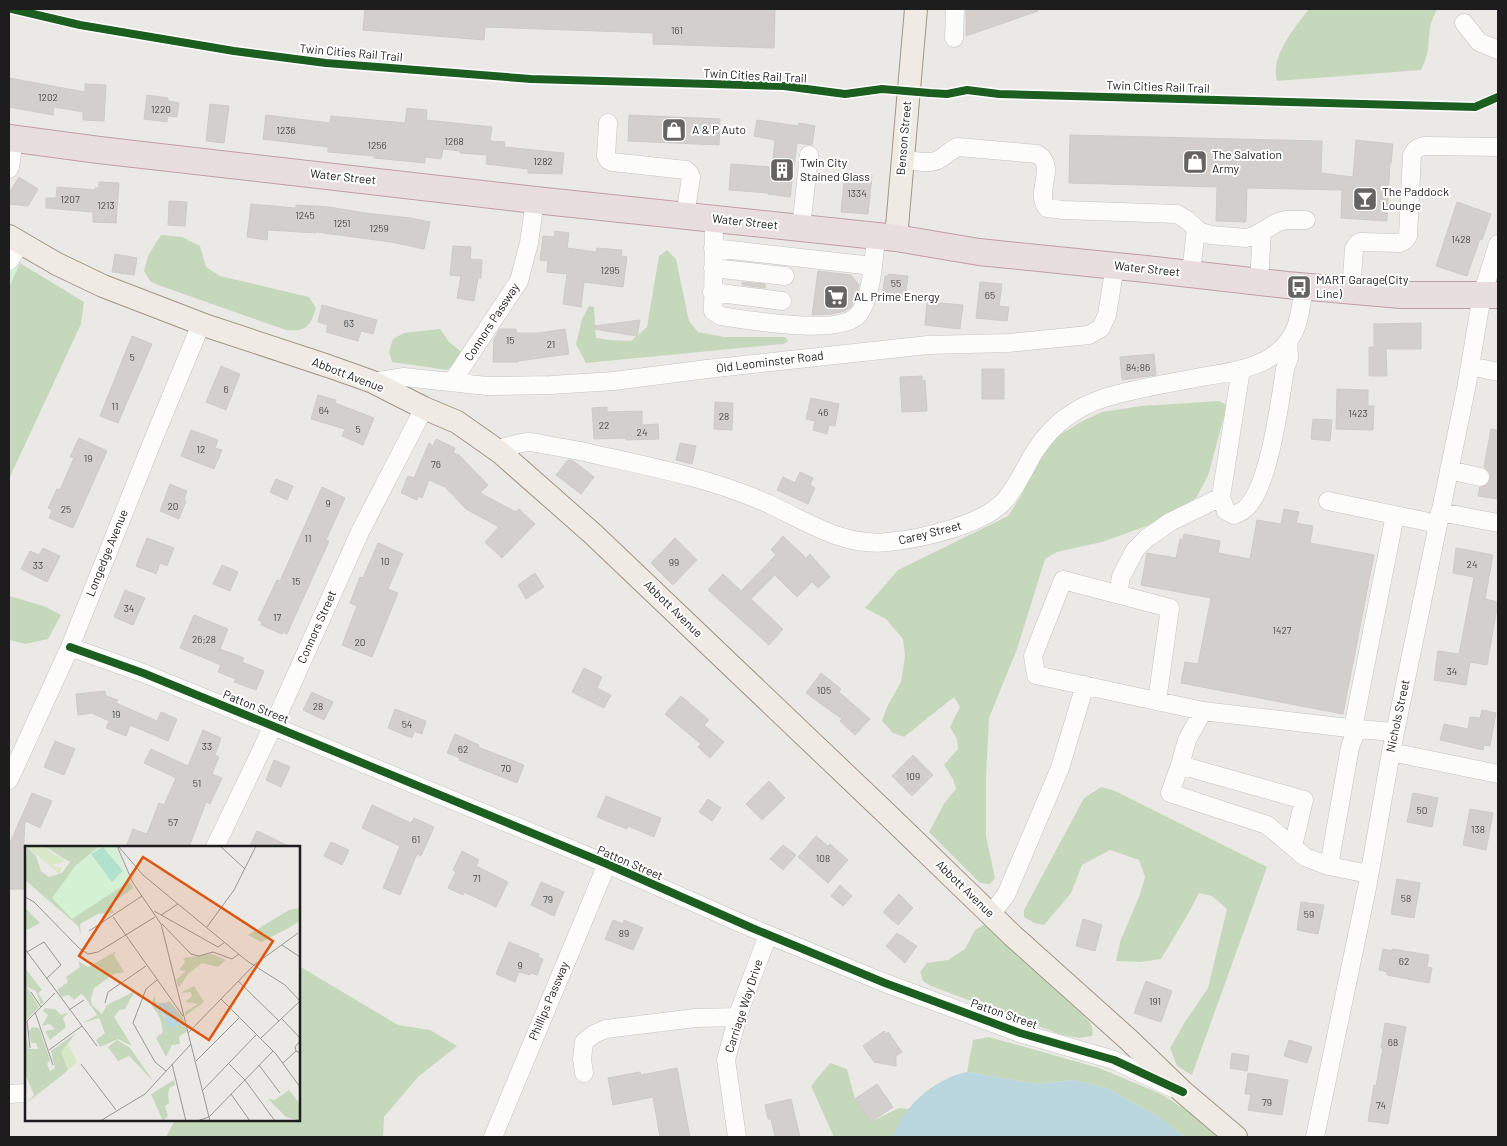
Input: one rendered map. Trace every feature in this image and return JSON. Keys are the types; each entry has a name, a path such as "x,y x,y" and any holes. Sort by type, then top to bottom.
{"highway":[{"name":"Water Street","path":"11,138 535,200 886,237 979,252 1259,282 1401,295 1490,295"}],"main road":[{"name":"Benson Street","path":"886,237 902,159 916,9"},
{"name":"Abbott Avenue","path":"13,247 58,264 103,286 201,324 373,382 424,408 457,422 496,450 593,534 1013,936 1129,1040 1183,1092 1236,1137"}],"street":[{"path":"954,38 956,9"},
{"path":"1464,23 1479,42 1498,50"},
{"path":"608,123 606,156 608,160 688,171 691,177 684,216"},
{"path":"9,169 11,138"},
{"path":"1351,291 1354,249 1357,244 1360,242 1400,243 1408,236 1412,155 1415,150 1425,146 1498,147"},
{"path":"902,159 934,162 958,147 1037,154 1044,159 1047,166 1043,199 1047,208 1177,214 1199,231 1211,235 1246,238 1256,235 1278,222 1306,220"},
{"path":"801,228 809,155"},
{"name":"Connors Passway","path":"452,382 519,281 529,243 535,200"},
{"path":"714,219 712,307 715,314 779,324 843,324 854,319 861,312 864,305 873,274 873,266 886,237"},
{"path":"1191,274 1196,228"},
{"path":"1259,282 1262,231"},
{"name":"Nichols Street","path":"1315,1137 1470,366 1490,295 1498,244"},
{"path":"713,248 873,266"},
{"path":"779,324 787,257"},
{"name":"Old Leominster Road","path":"373,382 404,377 487,386 551,385 614,381 928,345 1008,343 1089,335 1101,328 1107,315 1115,266"},
{"path":"713,268 785,276"},
{"name":"Carey Street","path":"496,450 529,442 578,450 658,468 728,488 770,505 816,528 844,538 864,543 909,540 960,527 988,514 1004,501 1021,478 1037,448 1055,426 1078,409 1103,398 1241,369 1268,358 1281,350 1291,338 1298,319 1304,286"},
{"path":"712,292 782,301"},
{"name":"Longedge Avenue","path":"9,780 70,648 201,324"},
{"path":"1241,369 1221,497 1226,511 1234,514 1245,510 1265,475 1285,369 1289,358 1288,342"},
{"path":"1470,366 1498,372"},
{"name":"Connors Street","path":"215,846 273,726 360,532 424,408"},
{"path":"1449,470 1480,478"},
{"path":"1118,594 1121,578 1135,550 1147,538 1170,522 1221,497"},
{"path":"1328,501 1395,515 1498,523"},
{"path":"1329,866 1395,515"},
{"path":"1157,701 1170,608 1063,580 1033,656 1036,675 1203,712 1395,732"},
{"name":"Patton Street","path":"70,648 144,673 273,726 607,864 885,984 1011,1030 1114,1060 1183,1092"},
{"path":"991,914 1006,896 1060,768 1085,685"},
{"path":"1203,712 1187,740 1170,793 1267,826 1294,846 1305,857 1329,866 1369,874"},
{"path":"1391,752 1498,774"},
{"path":"1180,765 1304,800 1294,846"},
{"name":"Phillips Passway","path":"493,1137 607,864"},
{"name":"Carriage Way Drive","path":"737,1137 726,1060 738,1017 768,934"},
{"path":"584,1073 582,1059 584,1042 594,1034 606,1029 694,1018 738,1017"},
{"path":"9,1094 25,1093"}],"green space":[{"path":"1309,9 1437,9 1431,22 1428,52 1421,70 1277,81 1277,61 1280,52 1291,33"},
{"path":"161,235 182,237 200,246 206,267 220,276 309,297 316,308 312,319 307,327 303,329 286,330 150,281 144,271 148,256"},
{"path":"667,250 676,259 689,321 698,332 724,337 785,337 788,341 783,344 586,363 576,344 582,319 589,306 594,307 596,338 631,341 647,327 659,256"},
{"path":"9,255 20,263 9,288"},
{"path":"20,263 84,302 81,324 9,479 9,277"},
{"path":"440,329 449,342 463,353 462,358 447,370 392,362 389,351 393,339 404,333"},
{"path":"1219,401 1227,405 1208,476 1196,498 1152,524 1102,542 1057,552 1045,559 1017,649 989,718 986,836 995,878 990,884 980,883 929,832 945,802 956,789 953,779 944,765 958,749 957,739 950,727 960,707 954,697 904,737 893,733 882,721 887,707 901,682 905,656 903,639 886,619 865,608 898,570 1008,516 1021,496 1038,460 1054,438 1081,422 1102,412 1141,406"},
{"path":"9,596 44,606 61,615 48,639 25,644 9,640"},
{"path":"1101,787 1115,791 1267,867 1192,1075 1177,1066 1170,1048 1208,988 1227,909 1212,896 1199,893 1161,959 1140,962 1116,961 1120,942 1145,877 1139,860 1110,850 1082,865 1071,893 1044,925 1034,923 1024,917 1024,910 1084,798"},
{"path":"985,924 1086,1018 1092,1026 1092,1036 1079,1038 1062,1035 931,986 923,981 920,972 927,963 948,960 965,949 975,930"},
{"path":"300,967 398,1025 430,1030 457,1046 418,1077 384,1117 383,1137 166,1137 174,1121 300,1121"},
{"path":"989,1037 1099,1068 1161,1094 1194,1115 1221,1137 1185,1137 1159,1117 1107,1088 1073,1080 1037,1084 967,1072 973,1040"},
{"path":"830,1063 847,1069 855,1099 871,1122 899,1108 909,1109 892,1137 834,1137 811,1086"}],"water":[{"path":"967,1072 1037,1084 1073,1080 1107,1088 1159,1117 1185,1137 892,1137 913,1103 934,1086 951,1077"}],"building":[{"path":"365,9 775,9 774,48 653,44 653,33 485,27 484,40 363,30"},
{"path":"966,9 1038,9 1038,11 966,36"},
{"path":"9,78 85,92 85,84 106,85 104,121 83,120 83,112 54,107 53,115 9,107"},
{"path":"147,95 168,98 168,101 179,103 177,117 168,116 167,122 144,119"},
{"path":"210,104 229,106 224,143 206,141"},
{"path":"407,108 427,110 426,120 492,127 490,141 505,142 504,147 564,153 562,174 528,173 528,169 486,164 487,155 460,153 460,151 443,149 441,159 425,157 425,163 328,152 328,147 263,139 266,115 330,123 331,116 405,123"},
{"path":"629,115 720,119 719,145 628,141"},
{"path":"757,120 798,126 799,123 815,126 812,145 797,143 790,197 729,190 731,164 772,167 775,140 754,136"},
{"name":"The Salvation Army","path":"1070,135 1322,141 1321,173 1353,177 1356,140 1393,144 1390,163 1387,221 1341,218 1342,190 1247,188 1246,222 1216,221 1217,187 1069,183"},
{"path":"845,172 872,175 868,214 841,212"},
{"path":"19,177 38,189 28,206 9,204 9,193"},
{"path":"99,182 119,183 116,223 93,222 93,212 46,208 46,198 56,198 57,187 95,190 95,188 99,188"},
{"path":"169,201 187,202 185,226 168,225"},
{"path":"1457,202 1491,214 1467,276 1436,266"},
{"path":"251,204 296,208 296,205 329,207 430,222 424,249 391,242 316,232 268,230 267,240 247,237"},
{"path":"555,231 569,233 567,248 596,252 597,248 622,250 621,256 627,257 623,287 584,282 581,307 563,304 567,274 547,272 548,261 540,260 543,236 554,237"},
{"path":"453,246 471,247 470,259 482,260 481,278 478,278 474,301 457,298 461,276 450,275"},
{"path":"115,254 137,258 134,275 112,272"},
{"name":"AL Prime Energy","path":"818,271 851,275 859,285 851,307 845,311 832,314 812,315"},
{"path":"888,274 908,276 905,300 882,297 885,276 888,276"},
{"path":"742,282 765,284 765,288 742,285"},
{"path":"980,282 1002,284 999,306 1009,307 1007,321 976,318"},
{"path":"927,302 963,305 960,329 925,325"},
{"path":"322,305 377,320 373,334 361,331 358,341 326,332 328,325 318,322"},
{"path":"640,320 637,336 594,329 594,326"},
{"path":"1421,323 1421,349 1386,349 1387,376 1369,376 1369,347 1374,347 1374,324"},
{"path":"500,329 516,329 516,333 539,333 565,329 569,354 518,362 493,362 494,339"},
{"path":"132,336 152,344 118,423 100,416"},
{"path":"1154,354 1156,375 1122,380 1120,357"},
{"path":"221,366 240,374 226,410 206,402"},
{"path":"982,369 1004,369 1004,399 982,399"},
{"path":"922,376 922,381 925,380 927,411 902,412 900,377"},
{"path":"1337,389 1368,390 1368,406 1374,406 1373,430 1336,429"},
{"path":"318,395 336,400 335,403 374,418 363,445 342,436 345,429 311,419"},
{"path":"811,398 839,404 835,426 829,425 827,434 813,430 815,421 806,419"},
{"path":"715,402 733,403 732,430 714,429"},
{"path":"607,407 607,412 642,411 642,425 658,424 659,439 594,439 592,408"},
{"path":"1313,419 1332,420 1330,441 1311,439"},
{"path":"1491,429 1498,430 1498,499 1478,496 1480,487 1487,485 1490,479 1490,473 1484,467"},
{"path":"191,430 218,440 215,448 222,450 214,469 181,456"},
{"path":"79,438 107,451 73,528 49,518 52,510 48,508 57,489 60,490 74,458 70,457"},
{"path":"436,439 455,448 453,453 459,455 488,485 480,493 516,512 519,509 535,524 502,558 485,542 499,527 466,509 445,487 429,480 422,498 418,496 417,500 401,493 408,476 414,478 429,443 433,446"},
{"path":"680,443 696,446 692,464 676,460"},
{"path":"568,460 572,460 594,477 581,494 556,475"},
{"path":"800,472 813,478 810,485 815,488 808,504 777,490 783,477 795,483"},
{"path":"276,479 293,486 287,500 270,492"},
{"path":"170,484 187,491 184,500 186,501 179,519 160,511"},
{"path":"322,487 345,498 326,540 329,541 287,634 283,632 282,634 261,625 262,622 258,620 277,580 280,581"},
{"path":"1284,509 1299,512 1296,523 1313,526 1310,543 1374,555 1343,714 1181,683 1185,662 1198,664 1211,598 1141,585 1147,553 1176,558 1180,539 1183,539 1184,534 1220,541 1218,553 1250,559 1257,520 1281,524"},
{"path":"783,536 806,558 810,554 830,577 818,588 812,582 797,597 775,575 751,599 783,629 769,645 708,590 723,574 741,591 776,555 771,550"},
{"path":"147,538 174,548 167,566 160,563 156,574 136,566"},
{"path":"675,538 697,560 673,585 651,563"},
{"path":"378,543 403,554 388,589 398,593 372,657 342,645 357,606 350,603 360,577 363,578"},
{"path":"43,548 60,556 47,582 21,569 30,551 39,555"},
{"path":"1456,548 1493,555 1485,599 1498,602 1487,665 1470,662 1466,685 1434,680 1438,651 1459,654 1474,577 1453,573"},
{"path":"222,565 238,572 230,591 213,584"},
{"path":"535,573 544,587 526,599 518,585"},
{"path":"125,590 145,598 133,625 114,617"},
{"path":"194,615 228,629 220,649 244,658 242,662 264,671 256,690 234,682 236,679 218,672 221,665 180,648"},
{"path":"584,668 602,677 597,688 611,695 604,708 572,692"},
{"path":"821,673 841,689 839,692 870,719 855,735 840,721 842,719 806,693"},
{"path":"105,691 106,696 118,700 116,703 157,721 161,712 177,719 168,741 130,725 126,736 106,728 109,721 92,713 78,715 76,694"},
{"path":"312,692 333,702 324,720 303,710"},
{"path":"681,696 709,720 704,725 724,742 710,758 698,747 701,744 665,714"},
{"path":"395,709 426,721 422,734 414,731 412,738 388,728"},
{"path":"1482,710 1496,713 1490,746 1484,745 1483,750 1440,740 1444,724 1468,729 1470,717 1480,718"},
{"path":"203,730 221,738 215,755 219,757 212,774 222,778 210,804 206,802 189,846 126,846 133,829 147,834 159,803 164,805 176,778 144,763 151,749 188,766"},
{"path":"455,734 479,745 478,747 524,765 517,783 459,760 460,758 447,753"},
{"path":"55,741 75,749 64,775 44,767"},
{"path":"913,755 933,775 912,796 892,776"},
{"path":"274,760 290,767 281,787 266,780"},
{"path":"769,781 785,798 762,820 746,804"},
{"path":"32,793 52,801 40,828 25,821 23,859 25,859 25,889 9,889 9,845"},
{"path":"1413,793 1438,798 1432,827 1407,822"},
{"path":"606,796 661,818 654,837 628,826 627,829 597,817"},
{"path":"708,799 721,808 712,821 699,812"},
{"path":"372,805 411,823 414,818 434,827 421,856 417,854 400,895 383,888 400,846 362,828"},
{"path":"1470,809 1493,813 1486,850 1463,845"},
{"path":"257,831 289,846 250,846"},
{"path":"816,836 828,846 830,844 848,860 828,883 798,857"},
{"path":"331,842 349,850 342,865 324,856"},
{"path":"783,845 796,855 783,870 770,859"},
{"path":"462,851 479,860 476,866 508,882 496,907 464,892 463,895 448,888 456,872 453,870"},
{"path":"1397,879 1420,883 1414,918 1391,914"},
{"path":"541,882 564,892 554,916 531,905"},
{"path":"840,885 852,896 843,906 831,896"},
{"path":"899,894 913,908 898,925 883,912"},
{"path":"1301,902 1324,905 1318,934 1297,930"},
{"path":"1083,919 1102,925 1095,951 1076,946"},
{"path":"613,920 623,924 624,920 643,928 633,950 605,939"},
{"path":"897,933 917,946 905,963 886,946"},
{"path":"509,942 539,954 538,957 543,959 537,975 519,972 515,982 496,974"},
{"path":"1383,949 1429,955 1427,967 1432,968 1429,983 1387,975 1387,972 1379,970"},
{"path":"1146,981 1172,991 1161,1022 1134,1013"},
{"path":"1385,1023 1406,1027 1388,1124 1368,1121 1383,1048 1381,1048"},
{"path":"884,1031 886,1034 888,1032 902,1052 896,1056 896,1066 874,1062 863,1046"},
{"path":"1289,1040 1312,1047 1307,1063 1284,1056"},
{"path":"1232,1053 1249,1056 1247,1071 1230,1068"},
{"path":"677,1068 690,1137 660,1137 653,1097 613,1105 608,1078 640,1072 641,1075"},
{"path":"1248,1073 1288,1080 1282,1115 1248,1110 1251,1094 1245,1094"},
{"path":"877,1084 893,1107 871,1122 855,1099"},
{"path":"791,1099 800,1137 775,1137 771,1119 768,1119 765,1105"}],"cycle path":[{"name":"Twin Cities Rail Trail","path":"12,9 80,25 234,51 326,63 531,79 784,86 845,94 882,89 947,94 967,90 999,94 1475,107 1498,97"},
{"path":"70,647 143,673 273,726 607,864 752,928 885,983 1020,1033 1114,1060 1183,1092"}],"place":[{"name":"A & P Auto","path":"674,130"},
{"name":"The Salvation Army","path":"1195,162"},
{"name":"Twin City Stained Glass","path":"782,170"},
{"name":"The Paddock Lounge","path":"1365,199"},
{"name":"MART Garage(City Line)","path":"1299,287"},
{"name":"AL Prime Energy","path":"836,297"}]}
